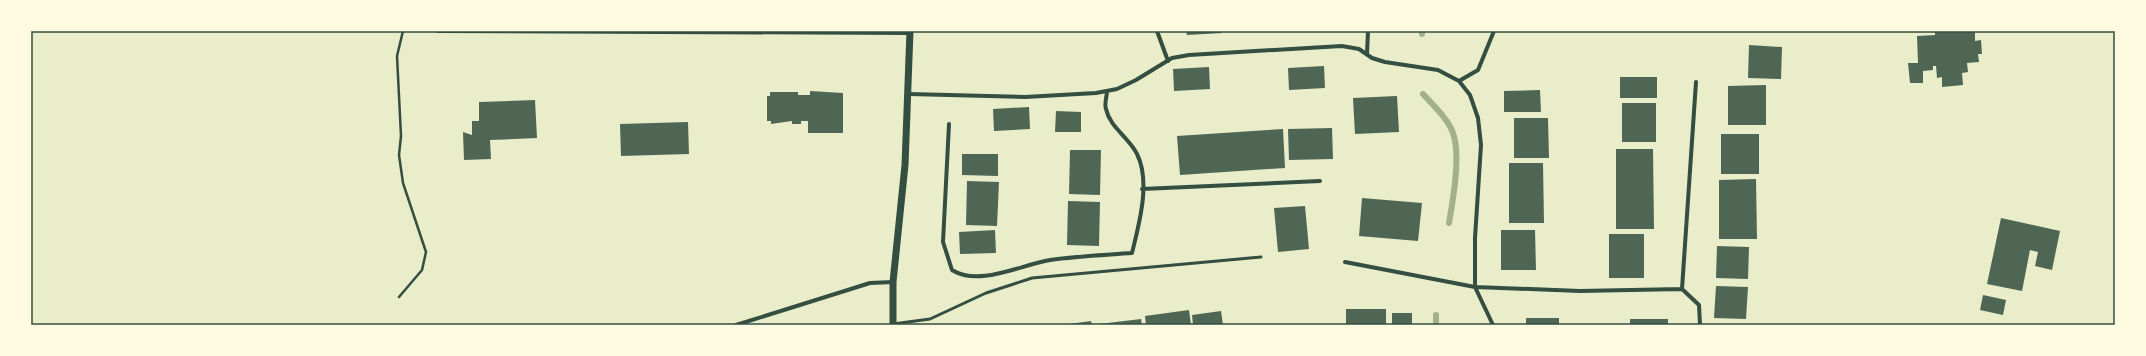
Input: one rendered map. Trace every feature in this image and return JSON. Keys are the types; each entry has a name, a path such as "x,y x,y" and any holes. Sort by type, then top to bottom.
{"street":[{"path":"438,31 910,32 905,165 893,282 893,325"},
{"path":"1157,31 1168,61"},
{"path":"1366,54 1368,31"},
{"path":"1459,82 1478,70 1494,31"},
{"path":"908,94 1025,97 1075,95 1107,91 1136,80 1168,61 1189,55 1342,46 1359,49 1366,54 1386,62 1438,70 1459,82 1470,94 1478,118 1481,145 1475,238 1475,287 1493,325"},
{"path":"1682,289 1696,82"},
{"path":"949,124 943,242 952,270 960,275 985,275 1049,260 1132,254 1142,208 1142,173 1138,155 1129,140 1114,126 1105,108 1107,91"},
{"path":"1142,189 1320,181"},
{"path":"1345,262 1475,287 1580,291 1682,289 1700,305 1700,325"},
{"path":"736,325 870,283 893,282"}],"lane":[{"path":"893,325 930,319 986,293 1032,278 1261,257"}],"path":[{"path":"399,297 422,270 426,252 403,183 399,155 400,136 397,56 404,31"}],"building":[{"path":"1186,31 1222,31 1222,33 1187,35"},
{"path":"1935,31 1975,31 1975,41 1981,40 1982,54 1978,54 1979,62 1967,63 1968,72 1962,73 1963,85 1942,87 1942,77 1937,78 1936,66 1933,66 1933,70 1923,71 1923,83 1910,83 1908,63 1918,63 1917,36 1935,35"},
{"path":"1749,45 1782,47 1781,79 1748,78"},
{"path":"1324,66 1325,88 1289,90 1288,68"},
{"path":"1209,67 1210,89 1174,91 1173,69"},
{"path":"1620,77 1657,77 1657,98 1620,98"},
{"path":"1766,85 1766,125 1728,125 1728,86"},
{"path":"1540,90 1541,112 1504,112 1504,91"},
{"path":"810,91 843,93 843,133 808,133 808,121 801,121 801,124 792,124 792,121 771,124 771,121 767,121 767,96 770,96 770,92 798,92 798,95 810,95"},
{"path":"1397,96 1399,132 1355,134 1353,98"},
{"path":"535,100 537,138 490,140 491,159 464,160 463,132 472,135 472,121 479,121 479,102"},
{"path":"1622,103 1656,103 1656,142 1622,142"},
{"path":"1029,107 1030,129 994,131 993,109"},
{"path":"1056,111 1081,112 1081,132 1055,132"},
{"path":"1514,118 1548,118 1549,158 1514,158"},
{"path":"688,122 689,154 621,156 620,124"},
{"path":"1332,128 1333,159 1289,160 1288,129"},
{"path":"1283,129 1285,168 1180,175 1177,136"},
{"path":"1721,134 1759,134 1759,174 1721,174"},
{"path":"1616,149 1653,149 1654,229 1616,229"},
{"path":"1070,150 1101,150 1100,195 1069,194"},
{"path":"962,154 998,154 998,176 962,175"},
{"path":"1509,163 1543,163 1544,223 1509,223"},
{"path":"1756,179 1757,239 1719,239 1719,180"},
{"path":"967,181 999,182 997,226 966,225"},
{"path":"1362,198 1422,203 1418,241 1359,236"},
{"path":"1068,201 1100,202 1099,246 1067,245"},
{"path":"1305,206 1309,249 1278,252 1274,208"},
{"path":"2001,218 2060,231 2052,270 2035,266 2038,252 2030,250 2022,291 1987,284"},
{"path":"995,230 996,253 960,254 959,232"},
{"path":"1501,230 1535,230 1536,270 1501,270"},
{"path":"1609,234 1644,234 1644,278 1609,278"},
{"path":"1717,246 1749,247 1748,279 1716,278"},
{"path":"1716,286 1748,287 1746,319 1714,318"},
{"path":"1983,295 2006,300 2003,315 1980,310"},
{"path":"1346,309 1386,309 1386,325 1346,325"},
{"path":"1189,310 1191,325 1146,325 1145,316"},
{"path":"1221,311 1223,325 1193,325 1192,315"},
{"path":"1392,313 1412,313 1412,325 1392,325"},
{"path":"1526,318 1559,318 1559,325 1526,325"},
{"path":"1141,319 1142,325 1099,325 1099,324"},
{"path":"1630,319 1668,319 1668,325 1630,325"},
{"path":"1091,321 1092,325 1069,325 1069,324"}],"waterway":[{"path":"1423,94 1448,123 1453,133 1455,142 1456,178 1449,223"},
{"path":"1436,315 1436,325"}]}
